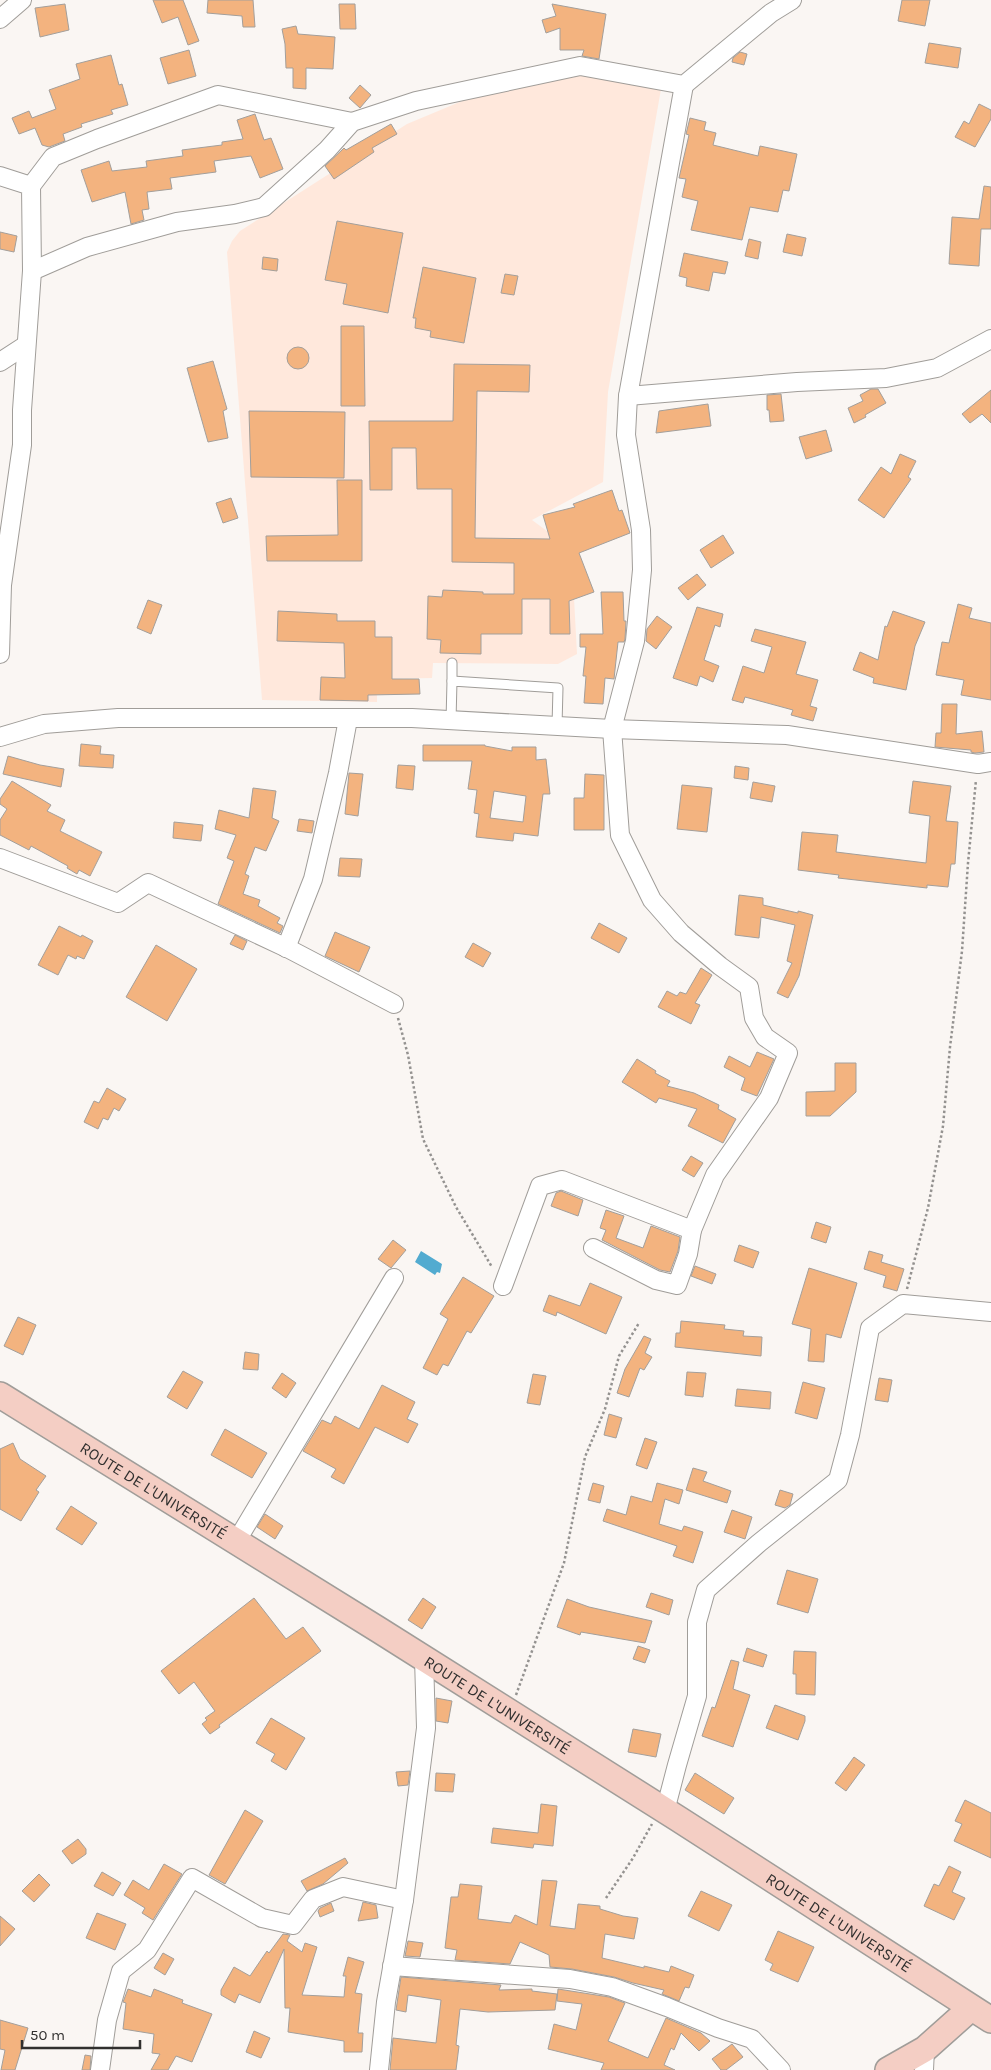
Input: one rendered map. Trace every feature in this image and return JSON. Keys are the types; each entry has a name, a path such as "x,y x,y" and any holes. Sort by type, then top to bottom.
{"street":[{"path":"0,19 22,0"},
{"path":"593,1248 656,1280 677,1285 688,1254 692,1230 715,1175 769,1098 788,1053 765,1037 754,1018 749,987 720,966 681,933 652,900 620,835 612,729 635,641 642,570 641,530 626,435 628,396 684,85 771,13 792,0"},
{"path":"0,654 2,585 22,446 22,410 32,271 31,186 54,157 97,139 218,95 352,122 416,101 580,66 684,85"},
{"path":"32,271 86,247 177,222 234,214 264,207 327,150 352,122"},
{"path":"0,176 31,186"},
{"path":"628,396 797,382 886,378 937,368 991,339"},
{"path":"0,362 26,345"},
{"path":"0,737 44,724 118,718 412,718 612,729 787,735 984,763"},
{"path":"286,948 313,878 338,773 348,719"},
{"path":"0,858 118,903 148,883 286,948 394,1004"},
{"path":"503,1286 540,1186 562,1180 692,1230"},
{"path":"236,1542 394,1278"},
{"path":"663,1809 698,1696 697,1622 706,1590 759,1543 838,1480 850,1436 870,1328 903,1304 991,1312"},
{"name":"ROUTE DE L'UNIVERSITÉ","path":"0,1395 510,1712 981,2014"},
{"path":"379,2070 386,2002 404,1900 426,1728 424,1658"},
{"path":"100,2070 107,2020 121,1971 147,1950 192,1878 262,1918 293,1926 313,1899 343,1887 404,1900"},
{"path":"392,1966 570,1979 612,1987 718,2028 752,2039 781,2070"},
{"path":"888,2070 924,2060 981,2014"}],"lane":[{"path":"451,720 452,663"},
{"path":"452,681 558,688 556,726"}],"path":[{"path":"903,1304 928,1208 943,1126 950,1047 962,951 968,863 984,763"},
{"path":"394,1004 408,1055 423,1139 456,1207 503,1286"},
{"path":"510,1712 564,1563 585,1457 605,1409 619,1356 640,1323"},
{"path":"606,1898 663,1809"}],"shaded area":[{"path":"553,69 661,89 608,392 603,482 532,520 551,534 574,598 577,654 558,664 433,663 432,678 377,679 377,702 262,700 227,252 232,241 240,231 407,124 536,70"}],"water":[{"path":"421,1251 442,1264 440,1273 437,1272 435,1275 415,1262"}],"building":[{"path":"153,0 183,0 199,41 188,45 178,17 162,23"},
{"path":"208,0 253,0 255,27 243,27 242,16 207,13"},
{"path":"902,0 930,0 925,26 898,21"},
{"path":"65,4 69,30 40,37 35,8"},
{"path":"339,4 355,4 356,29 340,29"},
{"path":"552,4 606,14 599,59 582,56 584,50 560,50 560,28 546,33 542,20 556,16"},
{"path":"296,26 298,34 335,37 333,69 306,68 306,89 293,88 293,68 286,68 282,29"},
{"path":"929,43 961,48 958,68 925,63"},
{"path":"189,50 196,76 168,84 160,58"},
{"path":"740,52 747,54 744,65 732,62 733,58"},
{"path":"111,55 119,85 122,84 128,105 111,110 113,114 81,124 82,127 63,134 65,141 49,147 42,145 35,128 19,134 12,118 29,111 32,118 56,109 49,90 80,79 76,64"},
{"path":"360,85 371,95 360,108 349,98"},
{"path":"979,104 991,110 991,119 975,147 955,137 964,121 969,124"},
{"path":"255,114 264,140 271,138 283,169 260,178 251,156 214,161 216,172 170,178 172,189 147,192 149,209 142,210 144,220 131,224 125,192 92,202 81,170 109,161 112,171 147,167 146,161 183,156 182,150 222,145 222,142 243,139 237,120"},
{"path":"690,118 706,122 704,130 716,133 713,145 758,156 760,146 797,154 789,191 783,190 778,212 750,207 742,240 691,230 698,201 682,197 686,179 679,178 689,135 686,134"},
{"path":"391,124 397,134 372,148 374,152 334,179 325,166 344,148 346,150"},
{"path":"984,186 991,187 991,229 981,229 979,266 949,264 952,217 979,219"},
{"path":"337,221 403,233 388,313 343,304 347,284 325,280"},
{"path":"0,232 17,236 14,252 0,249"},
{"path":"787,234 806,238 802,256 783,252"},
{"path":"749,239 761,242 758,259 745,256"},
{"path":"684,253 728,262 725,274 713,272 709,291 686,286 687,278 679,276"},
{"path":"263,257 278,259 277,271 262,269"},
{"path":"423,267 476,278 464,343 430,337 431,331 415,328 416,318 413,318"},
{"path":"505,274 518,276 514,295 501,293"},
{"path":"341,326 364,326 365,406 341,406"},
{"path":"298,347 306,350 309,358 306,366 298,369 290,366 287,358 290,350"},
{"path":"213,361 227,409 223,411 228,438 208,442 187,368"},
{"path":"454,364 530,365 529,392 477,391 475,538 550,539 543,515 575,507 573,504 612,490 619,511 622,510 630,533 579,553 594,592 569,601 570,634 550,634 550,599 522,599 522,634 481,634 481,654 440,653 441,640 427,639 428,596 442,597 443,590 483,592 483,594 514,594 514,563 452,562 452,489 417,489 416,448 392,448 392,490 370,490 369,421 453,421"},
{"path":"871,389 878,389 886,403 854,423 848,408 863,401 860,395"},
{"path":"991,390 991,423 982,414 970,423 962,414"},
{"path":"781,394 784,421 770,422 769,410 767,410 767,395"},
{"path":"708,404 711,426 656,433 659,411"},
{"path":"249,411 345,412 344,478 251,477"},
{"path":"826,430 832,451 806,459 799,437"},
{"path":"900,454 916,461 908,477 911,479 884,518 858,500 881,467 891,474"},
{"path":"337,480 362,480 362,561 267,561 266,536 338,535"},
{"path":"231,498 238,518 223,523 216,503"},
{"path":"723,535 734,553 711,568 700,550"},
{"path":"697,574 706,585 688,600 678,588"},
{"path":"601,592 623,592 624,621 626,621 625,639 624,642 618,642 614,679 605,678 603,704 584,703 586,676 583,676 586,647 580,647 580,634 603,634"},
{"path":"148,600 162,605 151,634 137,628"},
{"path":"958,604 972,608 969,618 991,623 991,700 961,695 964,680 936,675 942,642 949,643"},
{"path":"697,607 723,614 720,627 715,625 704,660 719,666 713,682 700,676 697,686 673,678"},
{"path":"278,611 337,614 337,621 375,621 375,637 392,637 392,679 419,679 420,694 368,695 368,701 320,700 321,677 345,678 344,643 277,641"},
{"path":"893,611 925,622 915,646 906,690 873,683 874,678 853,670 860,652 878,660 885,626 887,627"},
{"path":"657,616 672,627 656,649 646,641 647,629"},
{"path":"755,629 806,642 796,674 818,680 810,706 817,708 813,721 791,715 793,710 745,697 743,703 732,700 743,666 764,673 772,647 751,641"},
{"path":"942,704 957,704 956,734 982,731 984,752 975,753 971,752 971,750 935,747 936,733 941,733"},
{"path":"81,744 101,746 100,754 114,755 113,768 79,766"},
{"path":"423,745 485,745 512,751 512,747 536,747 536,760 546,759 550,794 543,794 538,836 514,833 513,841 476,837 479,814 474,813 477,790 468,789 472,761 423,761","holes":["494,791 526,796 523,822 490,818"]},
{"path":"8,756 40,765 64,769 61,787 3,774"},
{"path":"398,765 415,766 413,790 396,788"},
{"path":"735,766 749,768 748,780 734,778"},
{"path":"349,773 363,774 358,816 345,814"},
{"path":"585,774 604,775 604,830 574,830 574,798 584,798"},
{"path":"12,781 51,805 47,811 65,820 60,831 102,852 90,876 79,870 77,874 67,868 68,866 31,846 29,850 0,835 0,820 7,809 0,804 0,799"},
{"path":"913,781 951,786 946,821 958,822 955,864 951,864 948,887 927,885 927,888 838,878 839,875 798,870 802,832 838,835 836,852 926,863 930,816 909,813"},
{"path":"753,782 775,786 772,802 750,798"},
{"path":"682,785 712,788 707,832 677,829"},
{"path":"253,788 276,791 272,818 279,821 266,851 255,847 245,874 249,876 243,894 260,900 258,906 280,918 277,923 283,926 280,933 218,904 234,861 227,858 236,835 215,829 219,810 249,818"},
{"path":"299,819 314,821 312,833 297,831"},
{"path":"174,822 203,825 201,841 173,838"},
{"path":"340,858 362,859 360,877 338,876"},
{"path":"739,895 763,898 763,905 813,915 799,976 788,998 777,993 792,963 787,961 795,925 761,917 759,938 735,935"},
{"path":"599,923 627,938 619,953 591,938"},
{"path":"59,926 93,941 84,959 77,956 76,959 68,955 58,975 38,965"},
{"path":"335,932 370,947 359,972 325,956"},
{"path":"235,935 247,941 243,950 230,944"},
{"path":"473,943 491,953 483,967 465,957"},
{"path":"156,945 197,969 167,1021 126,997"},
{"path":"701,968 712,975 695,1003 700,1005 691,1024 658,1007 667,991 677,996 680,992 686,994"},
{"path":"757,1052 774,1059 757,1096 741,1090 745,1078 724,1067 729,1056 750,1067"},
{"path":"637,1059 656,1071 655,1073 670,1081 667,1086 694,1093 719,1105 718,1109 736,1119 723,1143 688,1126 697,1109 659,1098 656,1103 622,1082"},
{"path":"835,1063 856,1063 856,1092 830,1116 806,1116 806,1092 835,1091"},
{"path":"107,1088 126,1099 119,1111 114,1108 108,1120 103,1118 98,1129 84,1122 94,1101 99,1103"},
{"path":"691,1156 703,1163 694,1177 682,1170"},
{"path":"561,1191 583,1200 578,1216 551,1206 556,1193"},
{"path":"606,1210 624,1216 616,1238 643,1248 651,1226 680,1237 678,1251 670,1272 660,1270 602,1240 606,1230 600,1228"},
{"path":"816,1222 831,1227 826,1243 811,1238"},
{"path":"393,1240 406,1250 391,1268 378,1259"},
{"path":"739,1245 759,1252 753,1268 734,1261"},
{"path":"869,1251 883,1255 881,1262 904,1269 897,1291 883,1287 886,1276 864,1269"},
{"path":"695,1266 716,1274 712,1284 691,1276"},
{"path":"809,1268 857,1283 841,1338 826,1334 824,1362 808,1361 811,1329 792,1324"},
{"path":"463,1277 494,1296 471,1333 467,1331 448,1366 443,1364 437,1375 423,1368 448,1319 440,1314"},
{"path":"590,1283 622,1297 606,1334 557,1312 556,1316 543,1311 549,1295 580,1306"},
{"path":"18,1317 36,1325 23,1355 4,1346"},
{"path":"681,1321 725,1325 724,1329 744,1331 743,1336 762,1337 761,1356 675,1347 676,1333 680,1333"},
{"path":"644,1336 651,1339 645,1353 652,1357 644,1370 640,1368 629,1397 617,1393 625,1369"},
{"path":"245,1352 259,1354 258,1370 243,1369"},
{"path":"183,1371 203,1382 187,1409 167,1397"},
{"path":"687,1372 706,1373 703,1397 685,1395"},
{"path":"282,1373 296,1383 286,1398 272,1388"},
{"path":"533,1374 546,1376 540,1405 527,1403"},
{"path":"879,1378 892,1380 888,1402 875,1400"},
{"path":"803,1382 825,1388 817,1419 795,1413"},
{"path":"382,1385 415,1402 407,1419 418,1424 408,1443 375,1427 344,1484 331,1477 336,1469 303,1451 322,1420 331,1424 335,1416 359,1429"},
{"path":"737,1389 771,1392 770,1409 735,1406"},
{"path":"609,1414 622,1418 616,1438 604,1435"},
{"path":"225,1429 267,1453 252,1478 211,1455"},
{"path":"645,1438 657,1442 647,1469 636,1465"},
{"path":"13,1443 20,1459 46,1476 36,1490 39,1492 21,1521 0,1509 0,1449"},
{"path":"693,1468 707,1472 703,1481 731,1491 727,1503 686,1490"},
{"path":"593,1483 604,1486 600,1503 588,1500"},
{"path":"657,1483 683,1490 679,1504 665,1499 659,1524 682,1531 684,1526 703,1532 693,1563 673,1556 677,1546 603,1521 607,1509 626,1515 631,1496 652,1502"},
{"path":"780,1490 793,1494 790,1505 785,1508 775,1505"},
{"path":"71,1506 97,1523 82,1545 56,1529"},
{"path":"732,1510 752,1517 745,1539 724,1532"},
{"path":"265,1514 283,1526 275,1539 257,1527"},
{"path":"787,1570 818,1579 808,1613 777,1604"},
{"path":"651,1593 673,1600 669,1615 646,1607"},
{"path":"254,1598 286,1639 303,1627 321,1651 219,1725 220,1727 210,1734 202,1724 207,1720 205,1718 215,1711 194,1682 179,1694 161,1671"},
{"path":"423,1598 436,1607 422,1629 408,1620"},
{"path":"567,1599 589,1607 652,1621 645,1643 581,1632 580,1635 557,1627"},
{"path":"638,1646 650,1650 645,1663 633,1659"},
{"path":"747,1648 767,1655 763,1667 743,1661"},
{"path":"794,1651 816,1652 815,1695 796,1694 796,1674 793,1674"},
{"path":"731,1660 739,1662 733,1689 750,1695 733,1747 702,1736 712,1707 715,1708"},
{"path":"436,1698 452,1701 448,1723 436,1721"},
{"path":"775,1705 805,1716 798,1740 766,1728"},
{"path":"271,1718 305,1738 286,1770 271,1761 275,1754 256,1743"},
{"path":"633,1729 661,1734 656,1757 628,1752"},
{"path":"854,1757 865,1765 846,1791 835,1783"},
{"path":"410,1771 408,1785 398,1786 396,1772"},
{"path":"436,1773 455,1774 453,1792 435,1791"},
{"path":"695,1773 734,1798 724,1814 685,1790"},
{"path":"965,1800 991,1813 991,1858 954,1841 962,1824 955,1821"},
{"path":"541,1804 557,1806 553,1846 534,1844 533,1848 491,1843 493,1828 538,1833"},
{"path":"245,1810 263,1821 225,1884 209,1875"},
{"path":"78,1839 86,1849 86,1854 72,1864 62,1851"},
{"path":"345,1858 348,1863 323,1884 307,1891 301,1881"},
{"path":"164,1864 182,1874 153,1920 142,1913 145,1908 124,1895 133,1880 149,1890"},
{"path":"949,1866 961,1872 952,1892 965,1898 954,1920 924,1906 934,1884 939,1886"},
{"path":"102,1872 121,1883 113,1896 94,1886"},
{"path":"39,1874 50,1885 34,1902 22,1891"},
{"path":"542,1880 557,1881 550,1926 575,1929 578,1904 600,1906 600,1909 623,1916 638,1918 634,1939 605,1934 602,1958 669,1972 671,1966 694,1975 689,1988 685,1987 679,2001 662,1994 664,1990 614,1977 550,1967 549,1955 520,1942 510,1964 455,1960 457,1950 445,1948 451,1897 458,1897 460,1884 482,1886 478,1919 511,1923 515,1915 537,1925"},
{"path":"701,1891 732,1905 719,1931 688,1916"},
{"path":"363,1902 376,1905 378,1918 358,1921"},
{"path":"331,1903 334,1911 320,1917 318,1911 320,1908"},
{"path":"97,1913 126,1924 115,1950 86,1938"},
{"path":"0,1916 15,1929 0,1946"},
{"path":"778,1931 814,1947 798,1982 770,1970 773,1964 765,1960"},
{"path":"283,1934 290,1935 287,1941 302,1952 305,1943 317,1947 302,1995 344,1997 346,1976 343,1976 348,1957 364,1962 355,1993 362,1994 358,2033 363,2033 362,2052 344,2052 344,2041 288,2032 290,2008 285,2008 284,1949 260,2003 239,1994 235,2003 221,1995 221,1990 234,1967 250,1976 267,1951 269,1953"},
{"path":"408,1941 423,1943 420,1957 405,1956"},
{"path":"163,1953 174,1959 165,1975 154,1968"},
{"path":"401,1977 501,1985 499,1990 532,1989 532,1991 557,1994 555,2010 488,2012 460,2009 456,2045 459,2046 456,2070 390,2070 393,2038 436,2043 441,2000 408,1995 406,2012 396,2010"},
{"path":"128,1989 151,1997 154,1989 183,2000 182,2003 212,2014 192,2062 176,2056 168,2070 151,2070 160,2054 152,2053 154,2034 123,2029 126,2003 123,2002"},
{"path":"558,1989 609,1997 625,2003 608,2041 648,2058 666,2018 701,2033 710,2041 699,2051 681,2033 674,2050 671,2048 664,2065 675,2070 601,2070 604,2063 548,2049 554,2024 576,2030 582,2004 557,2001"},
{"path":"0,2020 28,2028 15,2070 1,2070 5,2050 0,2049"},
{"path":"254,2031 270,2038 261,2058 246,2052"},
{"path":"732,2044 743,2057 726,2070 721,2070 712,2059"},
{"path":"85,2055 91,2056 90,2070 82,2070"}]}
